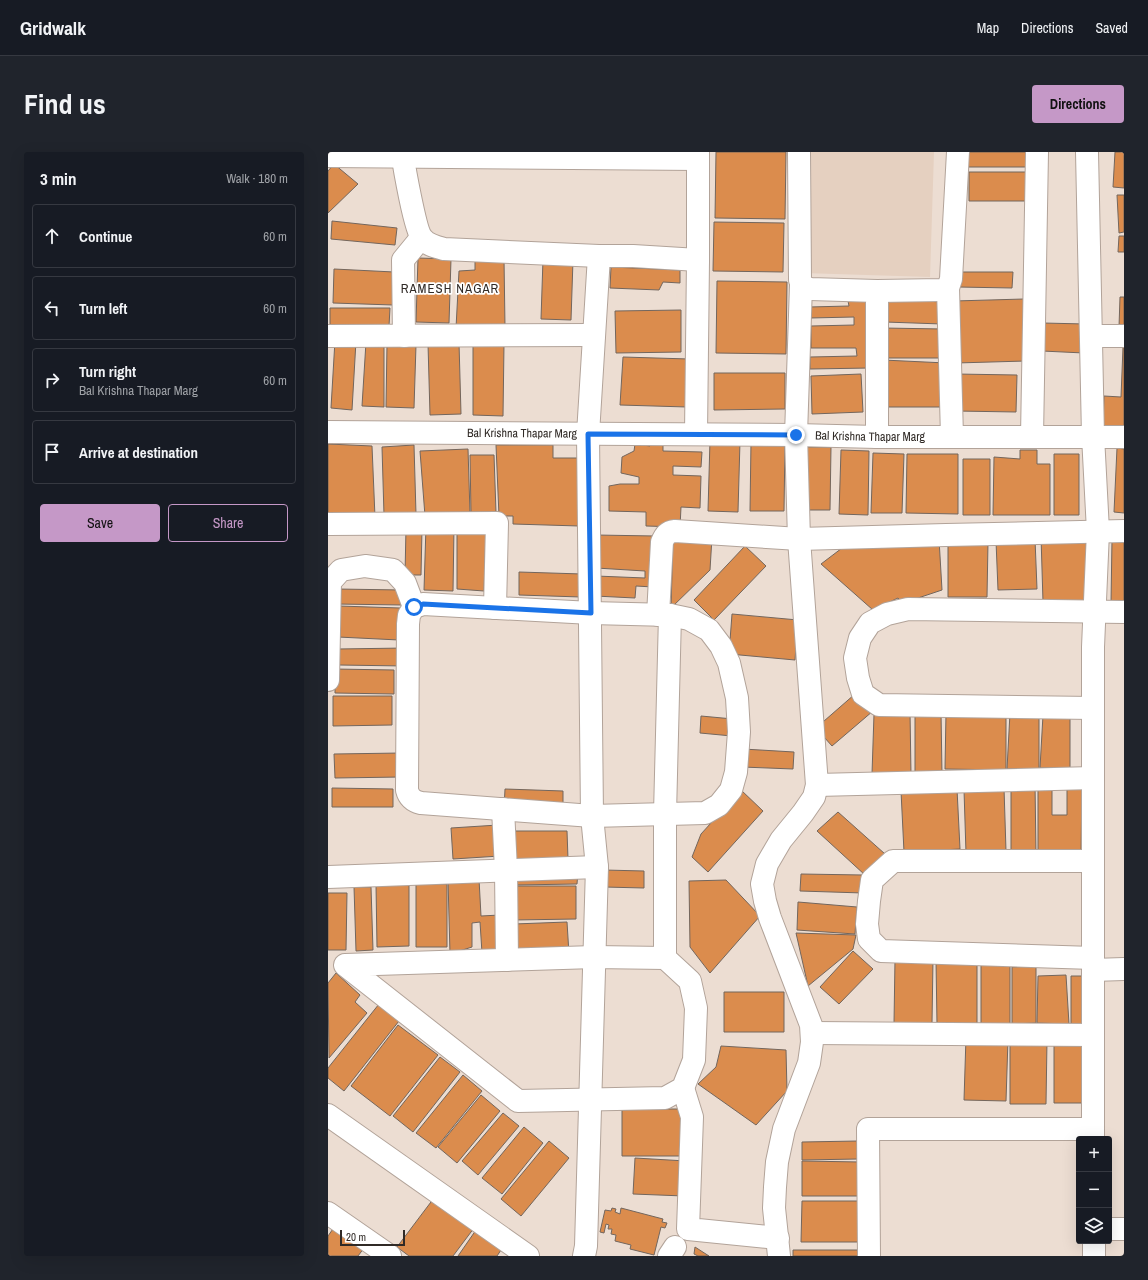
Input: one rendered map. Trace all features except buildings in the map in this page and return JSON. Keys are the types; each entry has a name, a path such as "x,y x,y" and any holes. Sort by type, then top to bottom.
{"street":[{"path":"683,1088 665,1098 518,1101 345,965 594,957 664,958 690,981 696,1008 694,1060 683,1088 692,1117 688,1229 778,1247 774,1208 777,1162 784,1129 809,1062 812,1033 811,1025 770,918 762,884 767,864 781,840 814,796 817,785 799,539 796,435 801,284 799,152"},
{"path":"952,437 948,288 951,279 958,152"},
{"path":"1032,436 1037,152"},
{"path":"869,1256 868,1129 1093,1134 1093,647 1098,531 1093,436 1087,152"},
{"path":"402,154 417,226 421,238 432,245 444,248 698,260"},
{"path":"328,156 402,154 698,156 696,434"},
{"path":"404,336 403,260 421,238"},
{"path":"584,1256 586,1246 596,867 592,816 588,434 599,256"},
{"path":"801,284 805,288 810,289 877,291 943,290 948,288"},
{"path":"877,291 878,437"},
{"path":"328,336 594,335"},
{"path":"1091,336 1124,336"},
{"name":"Bal Krishna Thapar Marg","path":"328,432 696,434 878,437 1124,437"},
{"path":"328,524 497,523 495,608"},
{"path":"664,958 665,814 662,542 664,536 668,532 675,531 799,539 1124,531"},
{"path":"328,680 330,582 341,570 365,566 393,570 405,583 414,607"},
{"path":"423,604 591,613 664,615 689,619 709,630 721,646 729,662 737,698 739,732 736,772 731,790 720,805 705,813 592,816 421,803 413,801 408,795 407,790 408,624 409,616 414,607 423,604"},
{"path":"1093,708 880,705 863,694 854,658 860,638 870,623 887,614 908,609 1124,612"},
{"path":"817,785 1093,778"},
{"path":"503,809 506,870 507,960"},
{"path":"1093,861 893,861 872,880 867,924 869,939 881,951 1093,964 1124,969"},
{"path":"328,877 596,867"},
{"path":"812,1033 1093,1035"},
{"path":"328,1115 528,1256"},
{"path":"328,1213 390,1256"},
{"path":"1112,1229 1124,1229"},
{"path":"1094,1244 1094,1256"}],"shaded area":[{"path":"805,152 934,152 930,277 802,273"}],"district":[{"name":"RAMESH NAGAR","path":"450,288"}],"route":[{"path":"414,607 423,604 591,613 588,434 796,435"}]}
